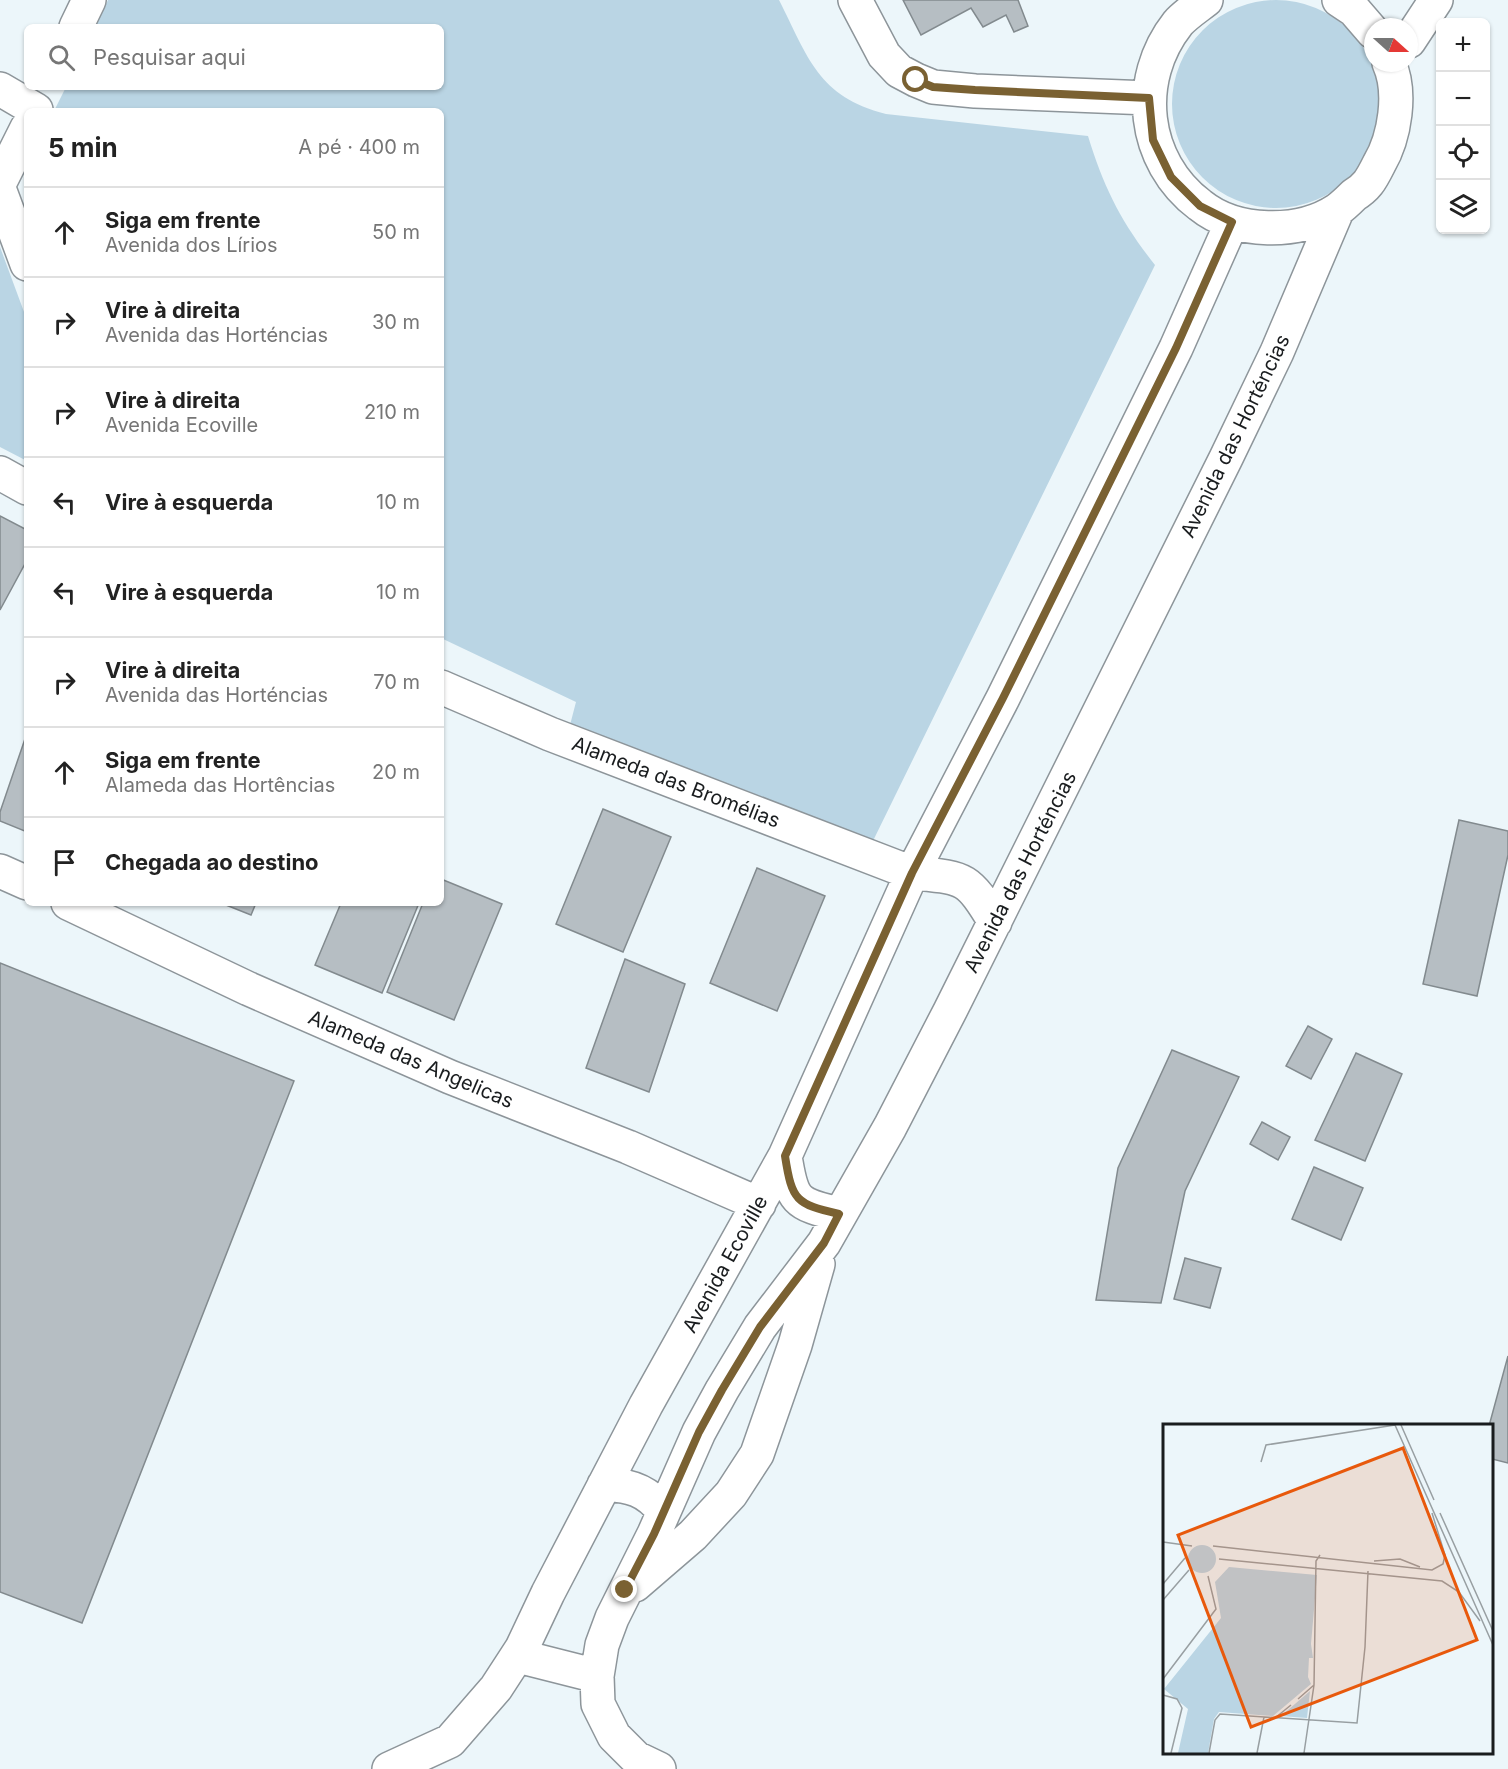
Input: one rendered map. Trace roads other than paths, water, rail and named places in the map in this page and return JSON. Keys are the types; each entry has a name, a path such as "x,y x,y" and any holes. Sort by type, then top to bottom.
{"street":[{"path":"77,24 89,0"},
{"path":"855,0 884,55 899,71 933,87 1149,98"},
{"name":"Avenida das Horténcias","path":"1206,0 1179,22 1157,58 1149,98 1153,140 1171,177 1200,206 1232,222 1267,229 1303,225 1337,211 1368,184 1388,149 1397,108 1392,72"},
{"path":"1339,0 1354,10 1364,22"},
{"path":"1418,27 1436,0"},
{"path":"0,89 31,108"},
{"path":"37,108 46,90"},
{"path":"0,182 24,134"},
{"path":"0,190 24,256"},
{"name":"Avenida das Horténcias","path":"659,1769 636,1758 614,1736 598,1704 597,1676 602,1645 622,1596 699,1432 722,1390 760,1327 824,1243 890,1127 995,922 1262,384 1337,211"},
{"name":"Avenida Ecoville","path":"389,1769 450,1741 496,1688 518,1656 646,1405 785,1156 912,873 1003,698 1176,348 1232,222"},
{"path":"0,473 24,486"},
{"name":"Alameda das Bromélias","path":"444,688 550,734 912,873 962,880 976,892 995,922"},
{"path":"0,871 24,883"},
{"name":"Alameda das Angelicas","path":"74,906 249,989 450,1077 628,1147 759,1204"},
{"path":"785,1156 789,1181 799,1200 810,1208 839,1214"},
{"path":"622,1596 693,1535 731,1494 758,1454 795,1345 824,1243"},
{"path":"604,1485 621,1484 636,1488 656,1502 663,1511"},
{"path":"518,1656 597,1676"}]}
